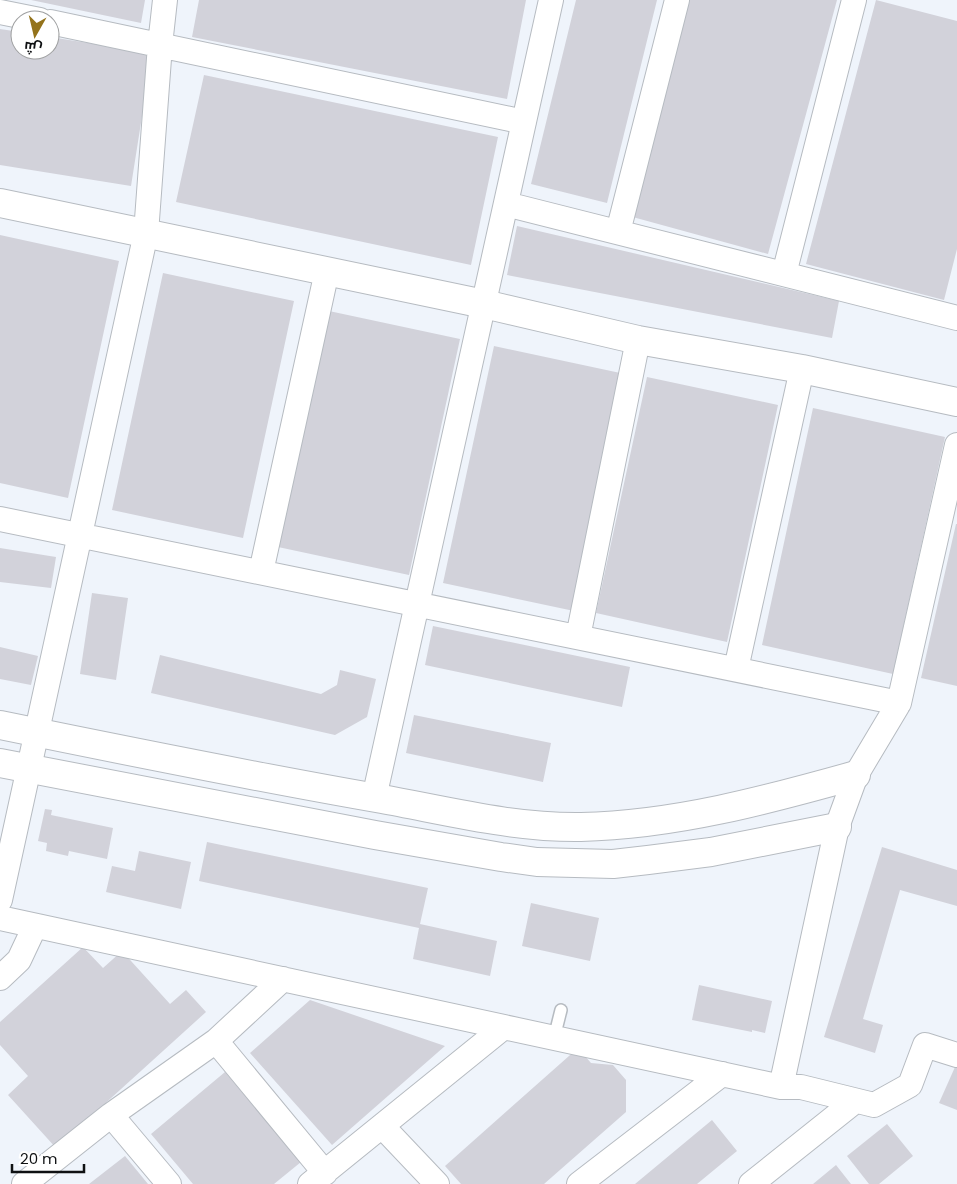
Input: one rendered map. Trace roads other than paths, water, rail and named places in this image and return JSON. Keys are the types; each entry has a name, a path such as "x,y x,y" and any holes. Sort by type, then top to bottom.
{"street":[{"path":"0,900 146,233 165,0"},
{"path":"374,798 550,0"},
{"path":"618,232 676,0"},
{"path":"784,274 854,0"},
{"path":"60,24 524,122"},
{"path":"0,203 484,304 638,340 802,369 957,402"},
{"path":"506,204 957,317"},
{"path":"261,572 327,271"},
{"path":"578,637 638,340"},
{"path":"736,669 802,369"},
{"path":"781,1087 837,827 856,775 899,703 957,445"},
{"path":"0,519 899,703"},
{"path":"0,724 374,798 544,826 582,827 636,823 703,813 856,775"},
{"path":"0,762 375,835 537,862 613,864 648,860 711,852 837,827"},
{"path":"0,918 781,1087 801,1087 874,1105 910,1085 925,1045 957,1055"},
{"path":"0,978 20,960 35,926"},
{"path":"24,1184 111,1115 216,1040 283,979"},
{"path":"216,1040 318,1178 504,1027"},
{"path":"579,1184 722,1074"},
{"path":"751,1184 854,1101"},
{"path":"111,1115 170,1184"},
{"path":"382,1126 437,1184"}],"lane":[{"path":"554,1038 561,1010"}]}
